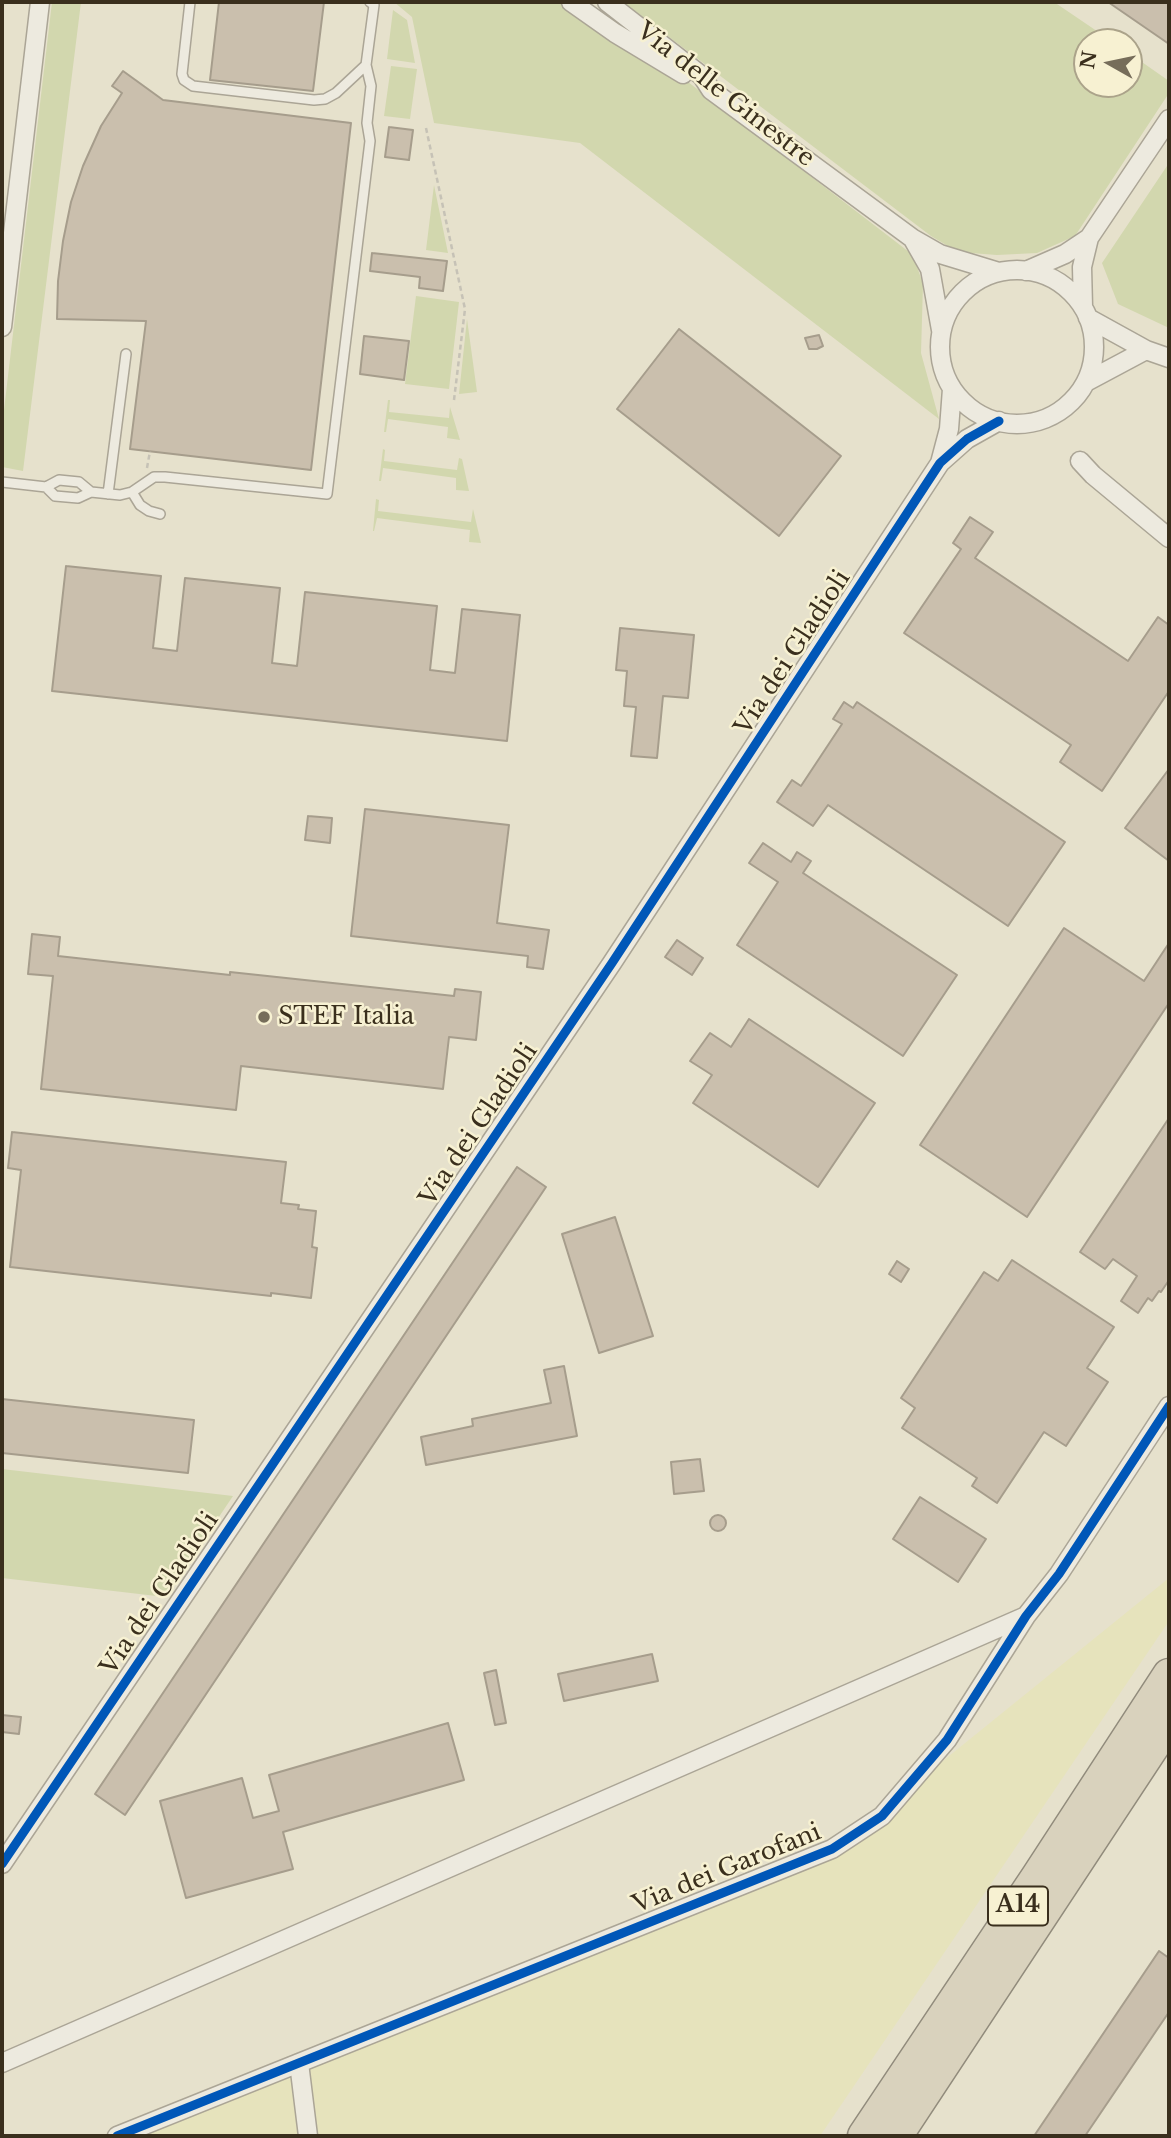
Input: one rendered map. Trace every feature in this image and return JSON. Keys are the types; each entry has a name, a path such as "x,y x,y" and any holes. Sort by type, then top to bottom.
{"highway":[{"name":"A14","path":"863,2136 1169,1675"},
{"name":"A14","path":"896,2136 1169,1722"}],"street":[{"path":"2,327 40,2"},
{"path":"571,2 615,33 711,90"},
{"name":"Via delle Ginestre","path":"607,2 702,76 711,90 912,238 940,254 999,272"},
{"name":"Via dei Gladioli","path":"1085,313 1082,267 1089,238 1169,119"},
{"name":"Via delle Ginestre","path":"912,238 930,269 942,330"},
{"name":"Via dei Gladioli","path":"1026,271 1065,254 1089,238"},
{"name":"Via dei Gladioli","path":"1008,270 1026,271 1048,276 1070,291 1085,313 1093,332 1093,356 1086,382 1077,395 1057,413 1035,422 1009,424 983,416 971,409 952,389 944,371 940,345 942,330 952,306 964,290 987,275 1008,270"},
{"path":"1085,313 1146,350 1169,358"},
{"path":"1086,382 1146,350"},
{"name":"Via dei Gladioli","path":"940,463 949,429 952,389"},
{"name":"Via dei Gladioli","path":"2,1864 612,963 940,463 967,439 999,421"},
{"path":"1080,461 1169,538"},
{"name":"Via dei Garofani","path":"117,2136 832,1849 883,1816 947,1740 1026,1616 1059,1574 1169,1406"},
{"path":"2,2063 1026,1616"},
{"path":"299,2063 308,2136"}],"lane":[{"path":"190,2 182,74 184,80 193,86 325,99 336,93 366,65"},
{"path":"46,487 55,496 78,498 91,492 120,495 132,492 154,477 165,477 327,494 370,141 367,123 371,86 366,65 374,5 370,2"},
{"path":"108,494 126,354"},
{"path":"2,482 46,487 59,480 79,482 91,492"},
{"path":"132,492 140,505 160,514"}],"path":[{"path":"426,128 465,309 454,400"}],"shaded area":[{"path":"1169,1578 1169,1621 820,2136 115,2136 844,1841"}],"green space":[{"path":"52,2 81,2 23,471 2,467 2,427"},
{"path":"394,2 584,2 913,255 923,284 921,353 939,419 580,143 434,123 412,17"},
{"path":"623,2 1054,2 1092,28 1073,28 1073,98 1143,98 1143,63 1169,81 1169,93 1075,236 1037,253 997,255 958,252 931,236"},
{"path":"393,10 407,20 415,63 387,59"},
{"path":"391,66 417,69 410,119 384,116"},
{"path":"1169,163 1169,328 1118,304 1102,263"},
{"path":"434,185 448,253 426,250"},
{"path":"416,296 459,302 449,389 405,384"},
{"path":"467,319 477,392 459,394"},
{"path":"388,400 389,412 449,418 450,407 460,440 447,438 448,427 388,419 384,432"},
{"path":"383,449 384,461 457,470 459,458 462,459 469,491 456,490 456,478 383,468 379,481"},
{"path":"376,499 379,500 378,511 471,522 473,509 481,543 469,542 470,530 377,518 373,531"},
{"path":"2,1469 233,1496 165,1597 2,1578"}],"building":[{"path":"219,2 324,2 313,91 210,80"},
{"path":"1108,2 1169,2 1169,44"},
{"path":"123,71 163,100 351,123 311,470 130,449 146,321 57,319 58,281 71,202 101,126 122,93 112,86"},
{"path":"389,127 413,130 409,160 385,157"},
{"path":"372,253 447,261 443,291 419,288 420,277 370,271"},
{"path":"679,329 841,456 779,536 617,409"},
{"path":"819,335 823,346 809,349 805,338"},
{"path":"364,336 409,341 404,380 360,374"},
{"path":"970,517 993,532 975,558 1128,661 1158,617 1169,625 1169,691 1102,791 1060,762 1071,745 904,633 961,549 953,543"},
{"path":"66,566 161,576 153,648 177,651 185,578 280,588 272,663 297,666 305,592 437,606 430,670 455,673 462,609 520,615 507,741 52,691"},
{"path":"620,628 694,635 688,698 663,696 657,758 631,756 636,707 624,706 627,671 616,670"},
{"path":"844,702 853,708 857,702 1065,842 1008,926 828,805 813,826 777,802 792,780 801,786 842,724 833,719"},
{"path":"1169,769 1169,861 1125,828"},
{"path":"365,809 509,825 497,923 549,930 543,969 527,967 528,956 351,936"},
{"path":"308,816 332,818 330,843 305,840"},
{"path":"763,843 791,862 797,852 811,861 803,873 957,975 903,1056 737,945 778,882 749,863"},
{"path":"1064,928 1144,981 1169,943 1169,1003 1027,1217 920,1145"},
{"name":"STEF Italia","path":"32,934 60,937 58,956 454,996 455,989 481,992 476,1040 449,1037 443,1089 241,1066 236,1110 41,1089 53,976 28,974"},
{"path":"677,940 703,958 692,975 665,957"},
{"path":"749,1019 875,1103 818,1187 693,1103 712,1075 690,1061 710,1033 731,1047"},
{"path":"1169,1118 1169,1280 1152,1301 1148,1298 1138,1313 1121,1301 1137,1276 1113,1259 1105,1269 1080,1252"},
{"path":"12,1132 286,1162 281,1203 316,1211 312,1247 317,1248 311,1298 271,1293 271,1296 10,1267 21,1170 8,1168"},
{"path":"517,1167 546,1187 125,1815 95,1794"},
{"path":"615,1217 653,1336 599,1353 562,1234"},
{"path":"1012,1260 1114,1327 1087,1368 1108,1382 1066,1446 1044,1432 997,1503 972,1486 977,1478 902,1428 915,1408 901,1398 984,1272 998,1281"},
{"path":"897,1261 909,1269 901,1282 889,1274"},
{"path":"564,1366 577,1436 426,1465 421,1437 473,1426 472,1419 551,1403 544,1370"},
{"path":"2,1399 194,1420 188,1473 2,1453"},
{"path":"700,1459 704,1491 674,1494 671,1462"},
{"path":"920,1497 986,1539 958,1582 893,1539"},
{"path":"718,1515 724,1517 724,1529 718,1531 712,1529 710,1523 712,1517"},
{"path":"652,1654 658,1681 564,1701 558,1674"},
{"path":"496,1670 506,1723 495,1725 484,1673"},
{"path":"2,1715 21,1717 19,1734 2,1732"},
{"path":"448,1723 464,1780 283,1832 293,1869 186,1898 160,1801 242,1778 253,1818 279,1811 269,1775"},
{"path":"1159,1951 1169,1958 1169,2012 1085,2136 1034,2136"}],"cycle path":[{"path":"2,1864 612,963 940,463 967,439 999,421"},
{"path":"117,2136 832,1849 882,1816 947,1740 1026,1616 1059,1574 1169,1406"}],"place":[{"name":"STEF Italia","path":"264,1017"}]}
